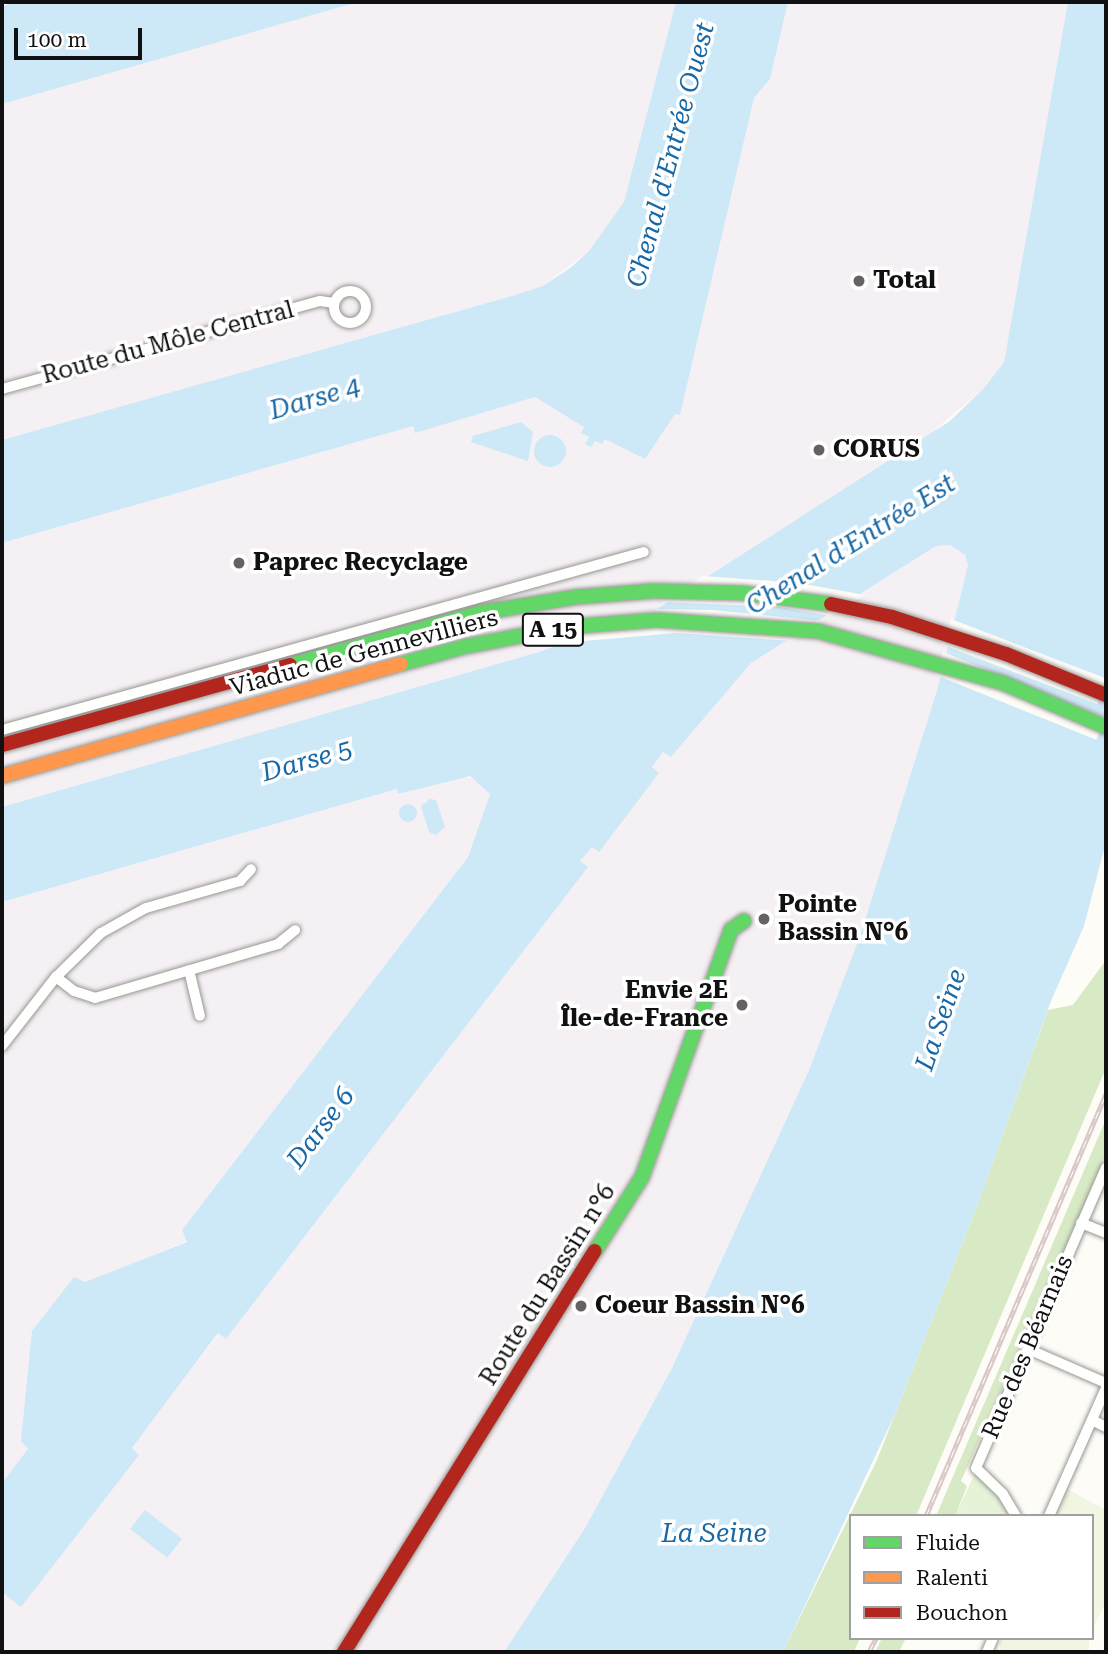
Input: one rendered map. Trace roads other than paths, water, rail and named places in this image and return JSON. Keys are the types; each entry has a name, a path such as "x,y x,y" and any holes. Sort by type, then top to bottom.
{"main road":[{"name":"Viaduc de Gennevilliers","path":"2,745 479,613 576,597 653,591 742,593 879,614 970,641 1106,695"},
{"name":"Viaduc de Gennevilliers","path":"2,776 467,646 568,627 657,620 818,631 900,650 1003,683 1106,727"},
{"name":"Route du Bassin n°6","path":"344,1652 642,1177 731,930 744,921"}],"street":[{"name":"Route du Môle Central","path":"2,389 320,301 334,303"},
{"path":"2,730 643,552"},
{"path":"2,1046 76,953 124,918 240,881 251,869"},
{"path":"56,976 74,991 95,998 278,944 295,930"},
{"path":"189,971 200,1016"},
{"name":"Rue des Béarnais","path":"1015,1514 1003,1494 976,1468 1106,1168"},
{"path":"1082,1223 1106,1233"},
{"path":"1028,1349 1106,1386 1050,1514"},
{"path":"1092,1420 1106,1427"}],"water":[{"path":"16,2 358,2 2,104 2,6"},
{"path":"676,2 788,2 770,79 754,98 680,415 675,414 645,459 605,439 602,444 595,441 591,447 585,444 589,437 581,433 584,427 535,397 415,433 413,426 2,543 2,440 515,295 543,286 570,268 589,251 624,202"},
{"path":"1068,2 1106,2 1106,842 1084,926 1051,1001 979,1201 895,1414 783,1652 504,1652 585,1528 672,1368 809,1070 860,936 938,687 968,565 965,555 950,545 936,546 751,663 671,757 663,752 652,767 659,773 599,852 592,847 580,861 588,867 226,1339 218,1333 132,1448 139,1455 21,1607 2,1592 2,1483 28,1449 21,1441 32,1331 74,1277 85,1282 187,1242 182,1230 468,857 490,794 470,776 398,794 397,789 2,902 2,807 539,652 657,609 950,421 984,388 1004,362"},
{"path":"521,422 533,432 528,461 471,442 473,436"},
{"path":"550,435 562,439 566,451 562,463 550,467 538,463 534,451 538,439"},
{"path":"430,799 436,800 445,827 436,835 429,832 421,806"},
{"path":"408,804 414,807 417,813 414,819 408,822 402,819 399,813 402,807"},
{"path":"145,1510 182,1539 167,1558 130,1529"}],"railway":[{"path":"927,1514 1106,1094"},
{"path":"869,1652 875,1640"}],"place":[{"name":"Total","path":"859,281"},
{"name":"CORUS","path":"819,450"},
{"name":"Paprec Recyclage","path":"239,563"},
{"name":"Pointe Bassin N°6","path":"764,919"},
{"name":"Envie 2E Île-de-France","path":"742,1005"},
{"name":"Coeur Bassin N°6","path":"581,1306"}],"water label":[{"name":"Chenal d'Entrée Ouest","path":"671,155"},
{"name":"Darse 4","path":"315,399"},
{"name":"Chenal d'Entrée Est","path":"851,545"},
{"name":"Darse 5","path":"307,761"},
{"name":"La Seine","path":"941,1020"},
{"name":"Darse 6","path":"321,1128"},
{"name":"La Seine","path":"714,1534"}]}
